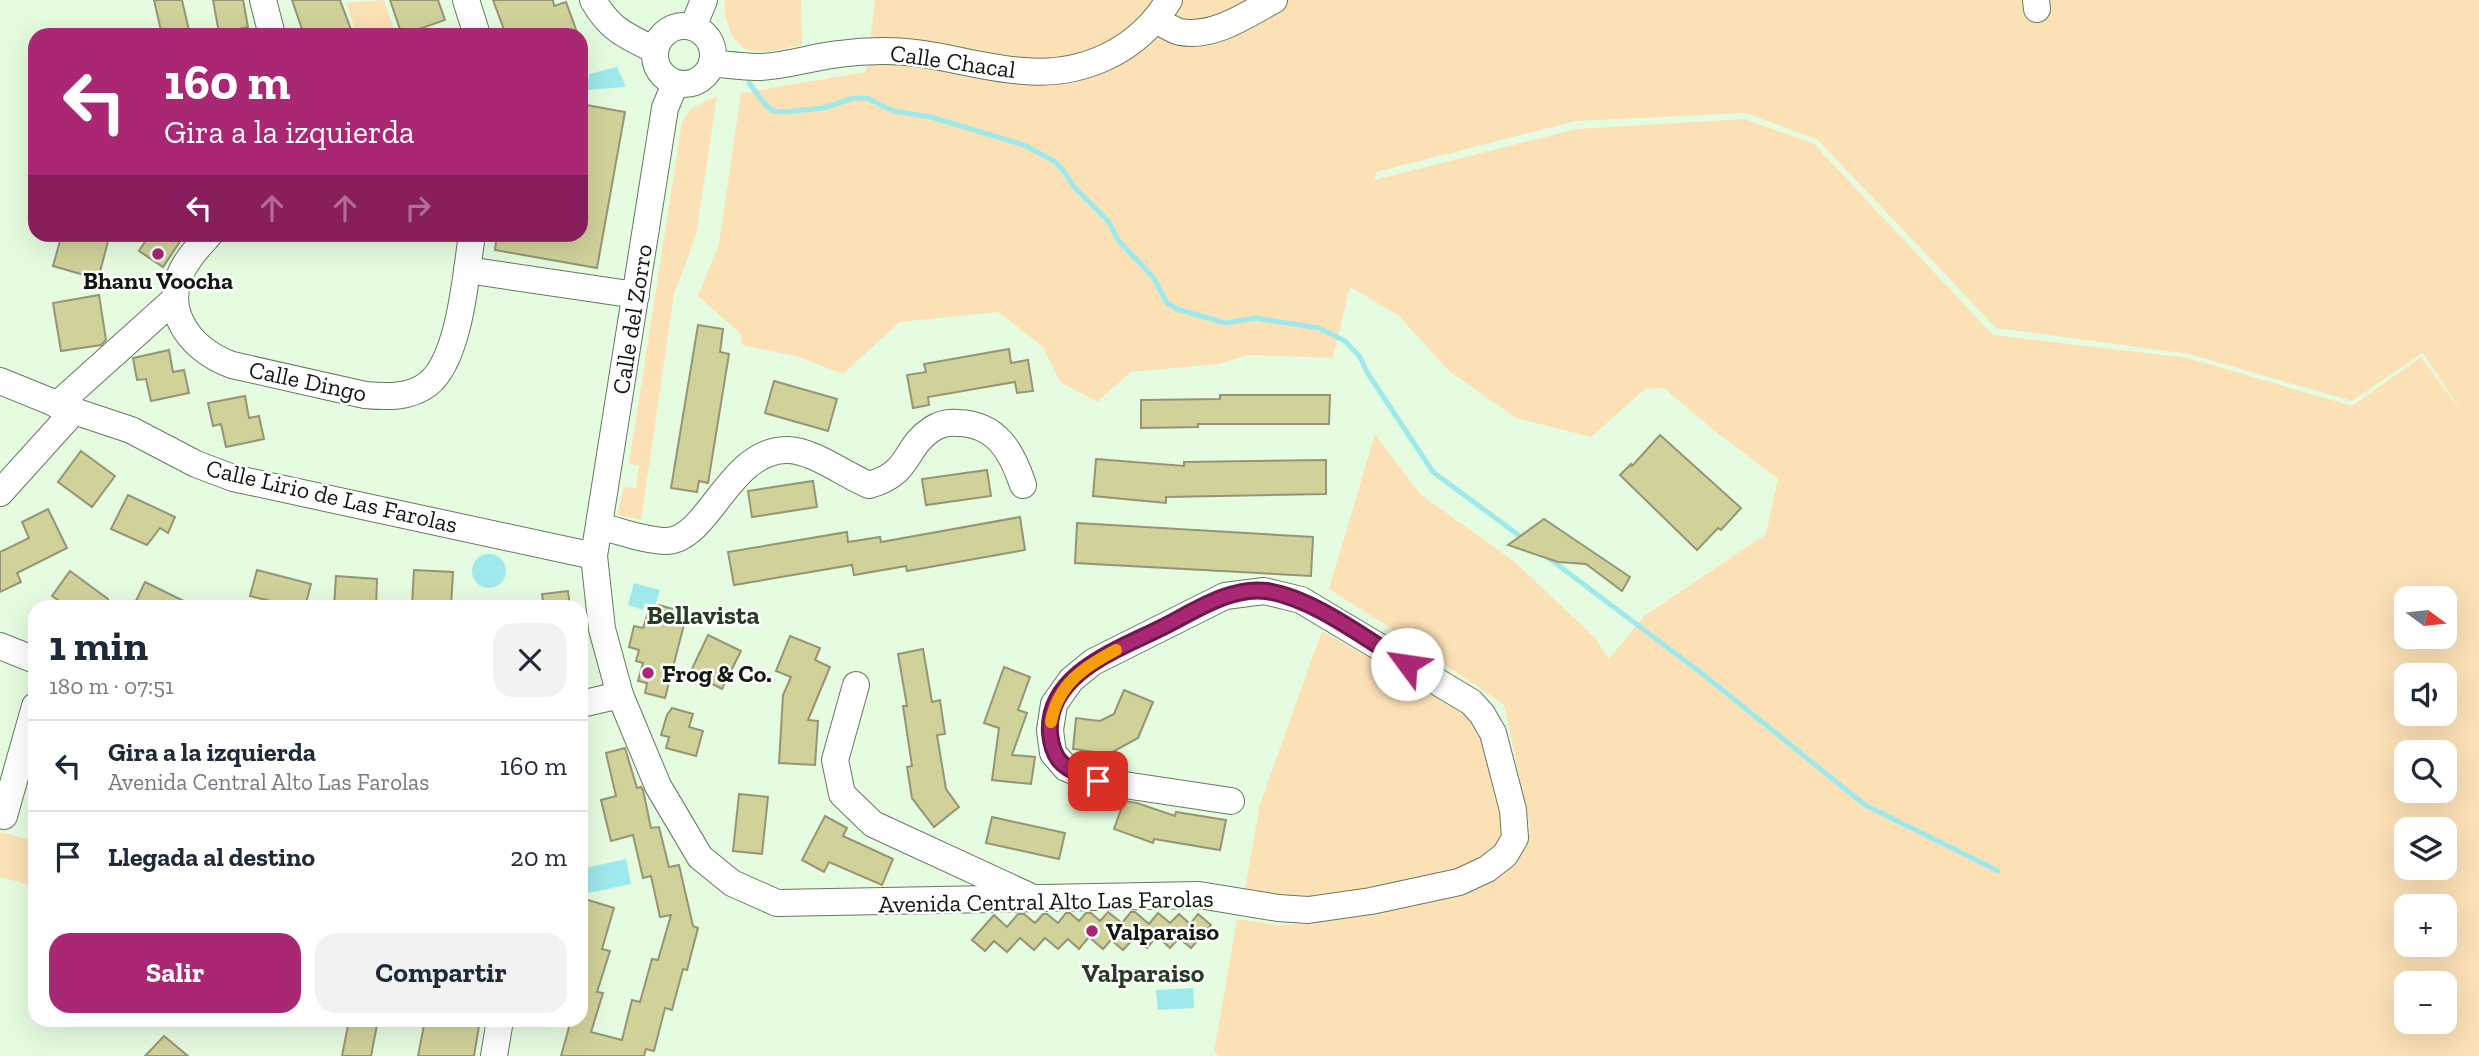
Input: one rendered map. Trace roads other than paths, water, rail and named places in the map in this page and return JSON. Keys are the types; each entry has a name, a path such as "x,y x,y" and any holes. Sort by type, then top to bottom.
{"street":[{"path":"263,0 270,28"},
{"path":"466,0 475,28"},
{"path":"593,0 604,19 618,32 655,50"},
{"path":"693,27 704,0"},
{"path":"1162,10 1179,32 1207,32 1237,20 1274,0"},
{"name":"Calle Chacal","path":"712,63 759,67 839,53 883,51 925,53 1023,71 1057,71 1110,57 1130,44 1162,10"},
{"path":"684,26 693,27 709,40 713,49 712,63 704,77 695,83 675,84 660,73 656,65 655,50 660,38 667,31 684,26"},
{"name":"Calle del Zorro","path":"594,556 664,108 675,84"},
{"path":"0,493 65,408 175,299 179,276 188,260 204,242"},
{"name":"Calle Dingo","path":"175,299 178,316 186,333 200,349 214,358 232,365 338,389 386,397 407,394 427,384 442,369 451,346 471,242"},
{"path":"467,270 636,295"},
{"name":"Calle Lirio de Las Farolas","path":"0,381 65,408 131,430 196,464 233,478 594,556"},
{"path":"599,526 669,541 684,535 715,504 739,471 762,454 787,449 811,456 869,485 887,480 932,429 949,422 970,423 989,430 1005,443 1023,485"},
{"name":"Avenida Central Alto Las Farolas","path":"594,556 602,629 620,695 665,798 701,857 733,883 777,903 1199,894 1278,908 1308,910 1371,901 1459,882 1487,869 1506,855 1515,838 1513,810 1493,733 1471,702 1301,600 1264,590 1225,596 1093,662 1071,680 1055,704 1050,730 1053,753 1066,768 1098,781 1231,801"},
{"path":"0,646 28,657"},
{"path":"856,685 835,760 842,794 873,824 1033,898"},
{"path":"588,702 620,695"},
{"path":"4,816 28,731"},
{"path":"494,1056 499,1027"}],"water":[{"path":"617,67 626,87 588,90 589,74"},
{"path":"489,554 501,559 506,571 501,583 489,588 477,583 472,571 477,559"},
{"path":"634,583 660,590 655,606 645,603 643,610 628,605"},
{"path":"626,859 631,884 588,893 588,867"},
{"path":"1193,988 1194,1008 1158,1010 1156,990"}],"waterway":[{"path":"749,83 773,111 823,108 854,98 867,98 893,111 931,117 1024,145 1054,161 1074,187 1109,222 1118,240 1153,277 1167,303 1177,309 1225,323 1255,318 1319,328 1345,341 1360,357 1367,372 1433,472 1524,539"},
{"path":"1546,556 1704,675 1865,805 1998,871"}],"place":[{"name":"Bhanu Voocha","path":"158,254"},
{"name":"Frog & Co.","path":"648,673"},
{"name":"Valparaiso","path":"1092,931"}],"district":[{"name":"Bellavista","path":"703,615"},
{"name":"Valparaiso","path":"1143,973"}]}
